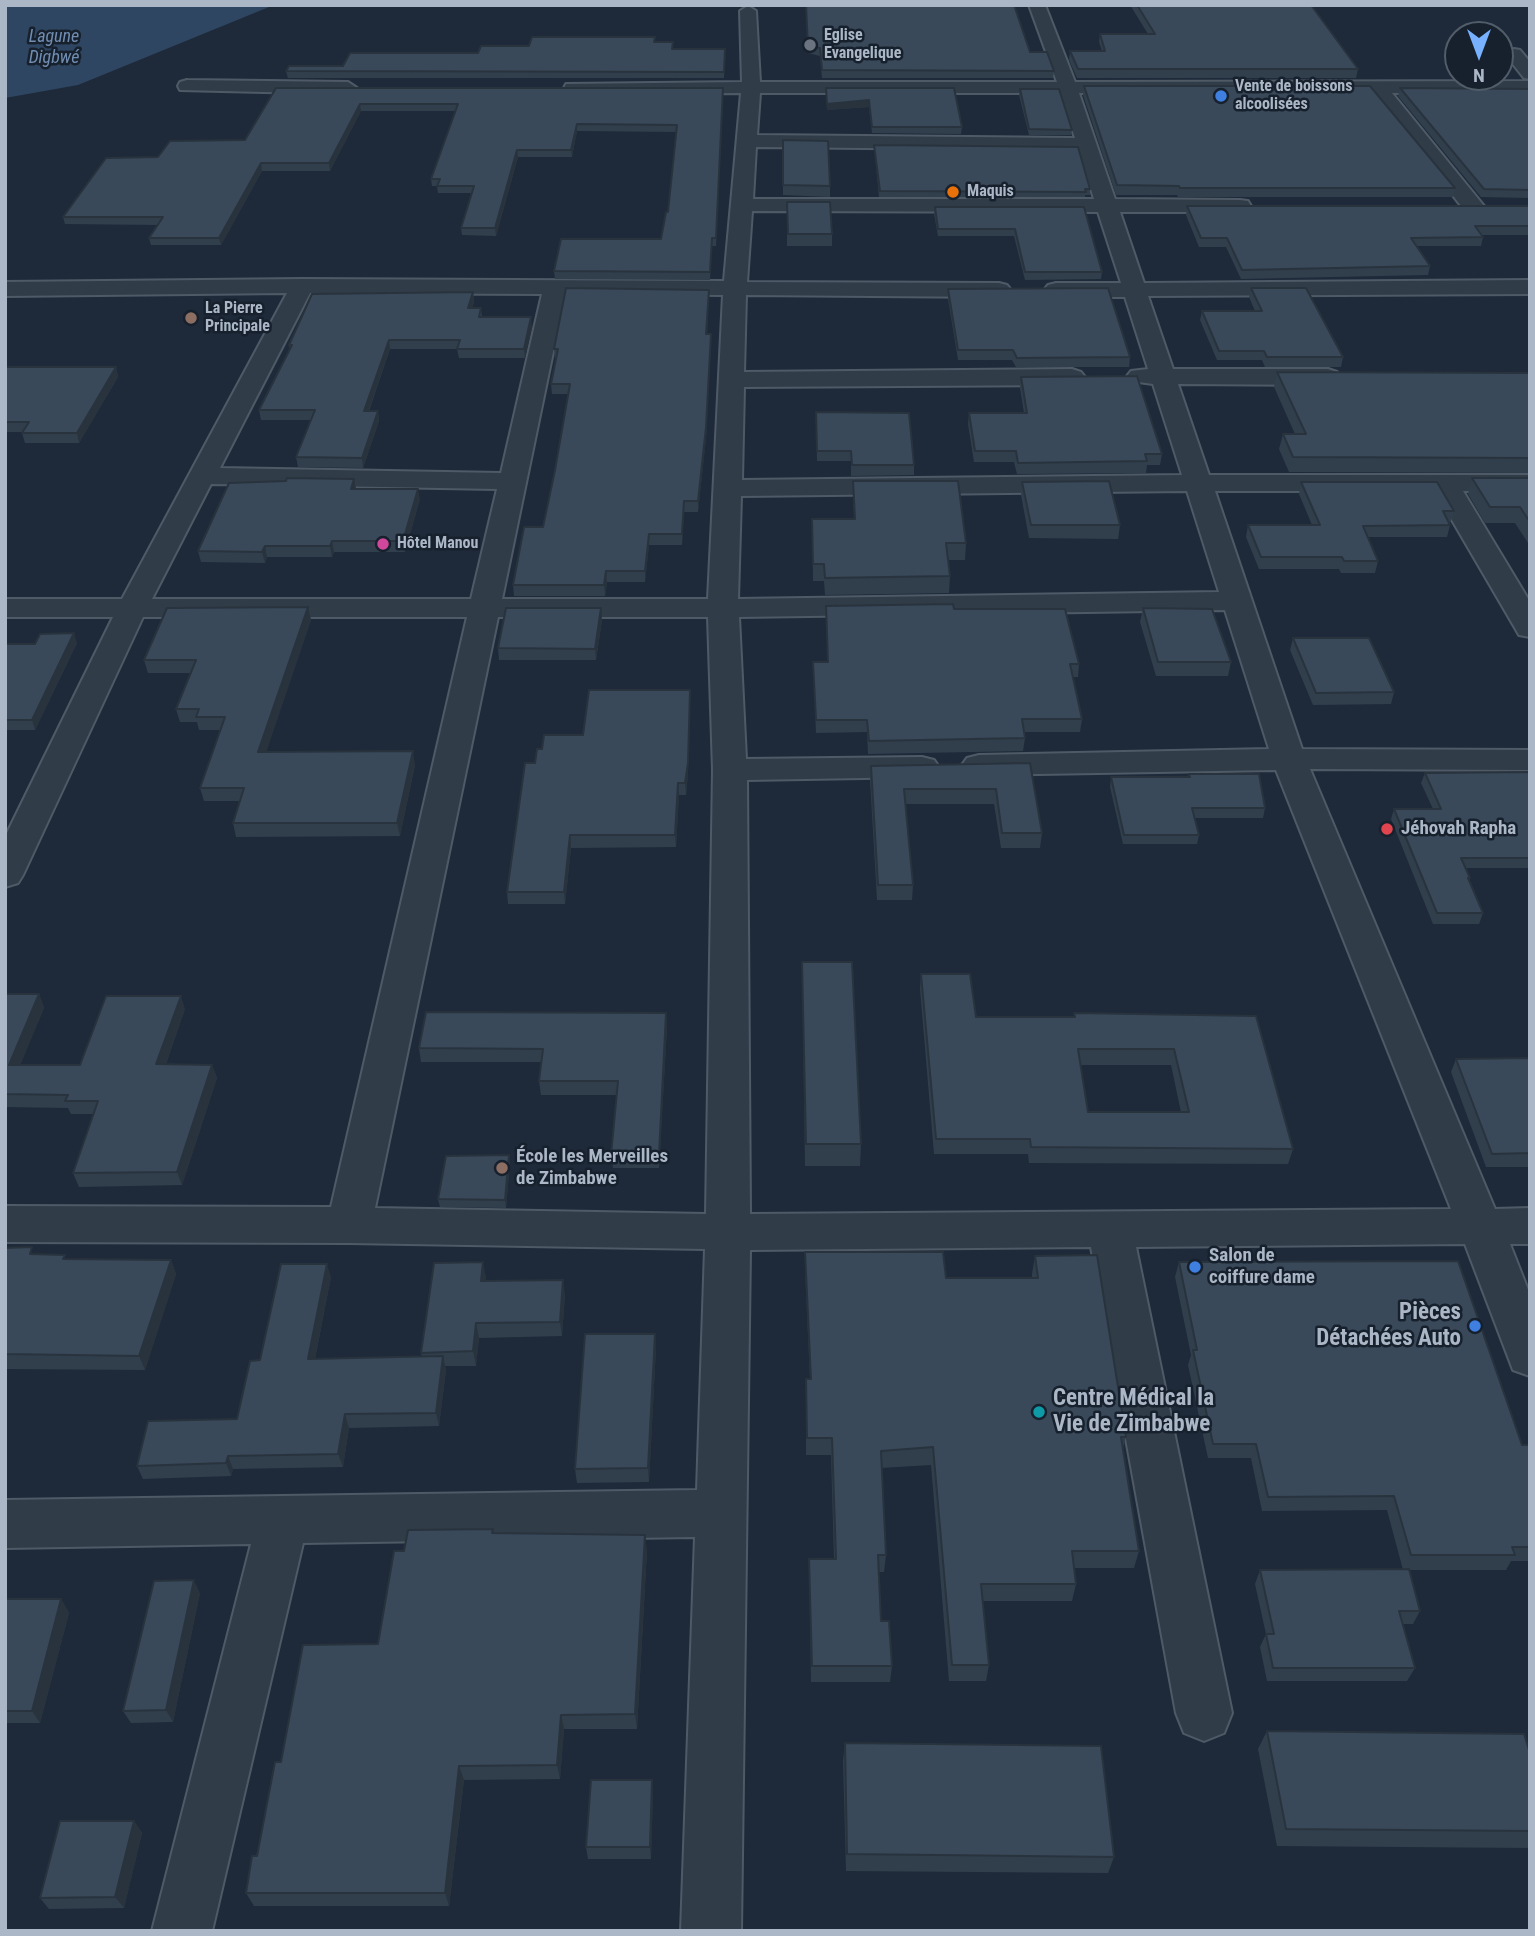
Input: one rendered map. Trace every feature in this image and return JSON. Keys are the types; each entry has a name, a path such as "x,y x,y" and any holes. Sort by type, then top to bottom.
{"street":[{"path":"1037,5 1068,85 1289,759 1480,1225 1530,1356"},
{"path":"711,1931 728,1232 730,770 723,608 735,290 751,87 748,11"},
{"path":"1514,54 1530,74"},
{"path":"558,88 1068,85 1530,87"},
{"path":"187,86 365,88"},
{"path":"1377,86 1473,206"},
{"path":"747,141 1087,144"},
{"path":"742,205 1256,206"},
{"path":"1446,206 1496,206"},
{"path":"5,289 302,286 735,290 1529,288"},
{"path":"5,875 133,607 302,286"},
{"path":"349,1225 555,288"},
{"path":"1122,376 1353,377"},
{"path":"732,380 1094,377"},
{"path":"202,476 513,481"},
{"path":"1444,483 1530,628"},
{"path":"727,488 1530,483"},
{"path":"5,608 723,608 1238,601"},
{"path":"730,770 1289,759 1530,760"},
{"path":"5,1224 349,1225 728,1232 1530,1226"},
{"path":"1110,1228 1204,1713"},
{"path":"5,1524 722,1513"},
{"path":"182,1931 283,1520"}],"water":[{"name":"Lagune Digbwé","path":"5,5 286,5 269,7 78,85 5,98"}],"building":[{"path":"806,5 1014,5 1030,52 1047,52 1054,71 822,70 820,48 808,46"},
{"path":"1137,5 1311,5 1358,69 1078,69 1070,51 1105,51 1100,34 1155,34"},
{"path":"532,37 655,37 654,42 673,42 672,49 725,49 724,72 286,71 289,66 343,66 350,53 478,53 481,46 529,46"},
{"path":"1084,86 1370,86 1455,188 1180,188 1117,185"},
{"path":"276,88 723,88 716,238 712,238 710,272 554,271 561,239 661,239 668,212 677,125 577,124 571,150 517,150 495,228 461,228 474,186 437,186 440,179 431,179 458,104 360,104 329,163 261,163 219,238 149,238 163,217 63,217 106,158 158,157 170,141 245,140"},
{"path":"826,88 954,88 962,127 872,127 869,100 827,104"},
{"path":"1400,88 1444,88 1444,91 1530,89 1530,190 1484,189"},
{"path":"1020,89 1059,89 1072,130 1029,129"},
{"path":"783,140 828,141 830,186 783,185"},
{"path":"874,145 1078,147 1090,189 1085,189 1086,192 880,191"},
{"path":"787,202 830,202 832,234 788,234"},
{"path":"1187,206 1530,206 1530,226 1475,226 1483,237 1411,238 1430,266 1242,270 1227,238 1201,238"},
{"path":"935,207 1084,207 1102,272 1025,272 1015,229 938,229"},
{"path":"566,288 709,290 706,334 711,334 706,427 698,501 684,501 682,534 649,534 645,571 606,571 604,585 513,585 524,527 543,527 555,470 570,384 551,384 558,349 554,349"},
{"path":"1108,288 1130,357 1017,358 1013,350 958,350 948,289"},
{"path":"1251,288 1306,288 1343,357 1267,357 1264,351 1219,351 1202,311 1262,311"},
{"path":"473,292 468,308 481,308 479,317 531,317 524,349 457,349 460,340 389,340 364,411 378,411 362,458 296,457 315,410 259,410 292,345 289,345 312,294"},
{"path":"5,367 116,367 77,433 22,433 29,422 5,422"},
{"path":"1277,372 1530,373 1530,458 1293,457 1283,434 1306,434"},
{"path":"1137,376 1162,454 1145,454 1147,461 1018,463 1016,451 975,451 969,413 1027,413 1021,377"},
{"path":"816,412 909,413 914,465 852,465 851,451 817,451"},
{"path":"287,478 354,479 351,489 418,489 403,541 332,541 330,546 265,546 262,552 198,551 229,483 286,481"},
{"path":"1472,478 1530,478 1530,522 1520,507 1490,507"},
{"path":"853,481 958,481 966,543 946,543 950,576 825,578 824,564 813,564 812,519 855,519"},
{"path":"1109,481 1120,525 1031,525 1022,482"},
{"path":"1301,482 1437,482 1454,511 1443,511 1450,525 1363,526 1378,561 1344,561 1342,557 1261,557 1248,525 1320,525"},
{"path":"953,604 954,609 1065,609 1079,664 1070,664 1082,719 1022,719 1025,738 869,741 867,720 816,720 813,662 828,662 826,606"},
{"path":"308,607 258,752 413,751 397,823 233,823 244,788 200,788 225,717 196,717 199,709 176,709 196,660 144,660 167,608"},
{"path":"506,608 601,608 595,649 498,648"},
{"path":"1143,608 1212,609 1231,662 1158,662"},
{"path":"74,633 32,720 5,720 5,644 35,644 40,634"},
{"path":"1293,638 1369,638 1394,692 1316,693"},
{"path":"589,690 690,690 688,763 685,783 678,783 675,835 570,835 564,892 507,892 525,763 535,763 537,749 542,749 544,735 583,735"},
{"path":"1030,763 1042,833 1002,833 996,789 904,789 913,885 878,885 871,766"},
{"path":"1530,772 1530,858 1461,858 1483,913 1437,913 1394,809 1441,809 1425,773"},
{"path":"1189,774 1259,774 1265,808 1192,808 1199,835 1124,835 1111,777 1190,777"},
{"path":"802,962 852,962 861,1144 806,1144"},
{"path":"921,974 970,974 976,1017 1075,1017 1074,1013 1256,1016 1293,1149 1031,1147 1030,1139 936,1139","holes":["1078,1049 1174,1049 1189,1112 1088,1112"]},
{"path":"5,994 39,994 9,1065 80,1065 106,996 181,996 156,1064 212,1065 177,1172 73,1173 98,1101 65,1101 68,1095 5,1094"},
{"path":"426,1012 666,1013 659,1155 611,1155 618,1081 539,1081 543,1049 419,1048"},
{"path":"1530,1058 1530,1153 1492,1154 1456,1059"},
{"path":"509,1155 505,1200 438,1199 446,1156"},
{"path":"32,1247 30,1254 65,1255 63,1259 171,1260 139,1356 5,1354 5,1248"},
{"path":"805,1252 943,1252 946,1278 1038,1278 1035,1256 1097,1255 1126,1437 1121,1437 1139,1551 1072,1551 1076,1584 981,1584 989,1665 952,1665 933,1447 881,1451 886,1555 878,1555 881,1621 889,1621 892,1666 812,1666 809,1559 836,1559 832,1438 807,1438 806,1379 811,1379"},
{"path":"1458,1261 1522,1445 1530,1445 1530,1547 1512,1547 1515,1555 1411,1555 1394,1496 1268,1497 1256,1444 1213,1444 1193,1350 1197,1350 1179,1262"},
{"path":"483,1262 481,1281 563,1280 560,1322 476,1323 473,1351 421,1353 434,1263"},
{"path":"281,1264 327,1264 308,1359 443,1356 436,1413 345,1414 338,1454 228,1456 226,1463 137,1466 148,1421 237,1419 250,1361 260,1360"},
{"path":"585,1334 655,1334 648,1468 575,1469"},
{"path":"493,1529 492,1533 645,1535 635,1714 561,1715 557,1765 459,1766 445,1893 246,1893 252,1856 257,1856 275,1762 281,1762 303,1645 378,1644 394,1551 404,1551 408,1530"},
{"path":"1409,1569 1420,1611 1399,1611 1415,1668 1273,1668 1266,1634 1274,1634 1260,1570"},
{"path":"194,1580 166,1710 123,1711 154,1581"},
{"path":"5,1599 61,1599 32,1711 5,1711"},
{"path":"1267,1731 1524,1734 1530,1753 1530,1831 1286,1829"},
{"path":"845,1743 1101,1746 1114,1857 847,1854"},
{"path":"591,1780 652,1780 650,1847 586,1847"},
{"path":"60,1821 134,1821 115,1897 40,1898"}],"place":[{"name":"Eglise Evangelique","path":"810,45"},
{"name":"Vente de boissons alcoolisées","path":"1221,96"},
{"name":"Maquis","path":"953,192"},
{"name":"La Pierre Principale","path":"191,318"},
{"name":"Hôtel Manou","path":"383,544"},
{"name":"Jéhovah Rapha","path":"1387,829"},
{"name":"École les Merveilles de Zimbabwe","path":"502,1168"},
{"name":"Salon de coiffure dame","path":"1195,1267"},
{"name":"Pièces Détachées Auto","path":"1475,1326"},
{"name":"Centre Médical la Vie de Zimbabwe","path":"1039,1412"}]}
